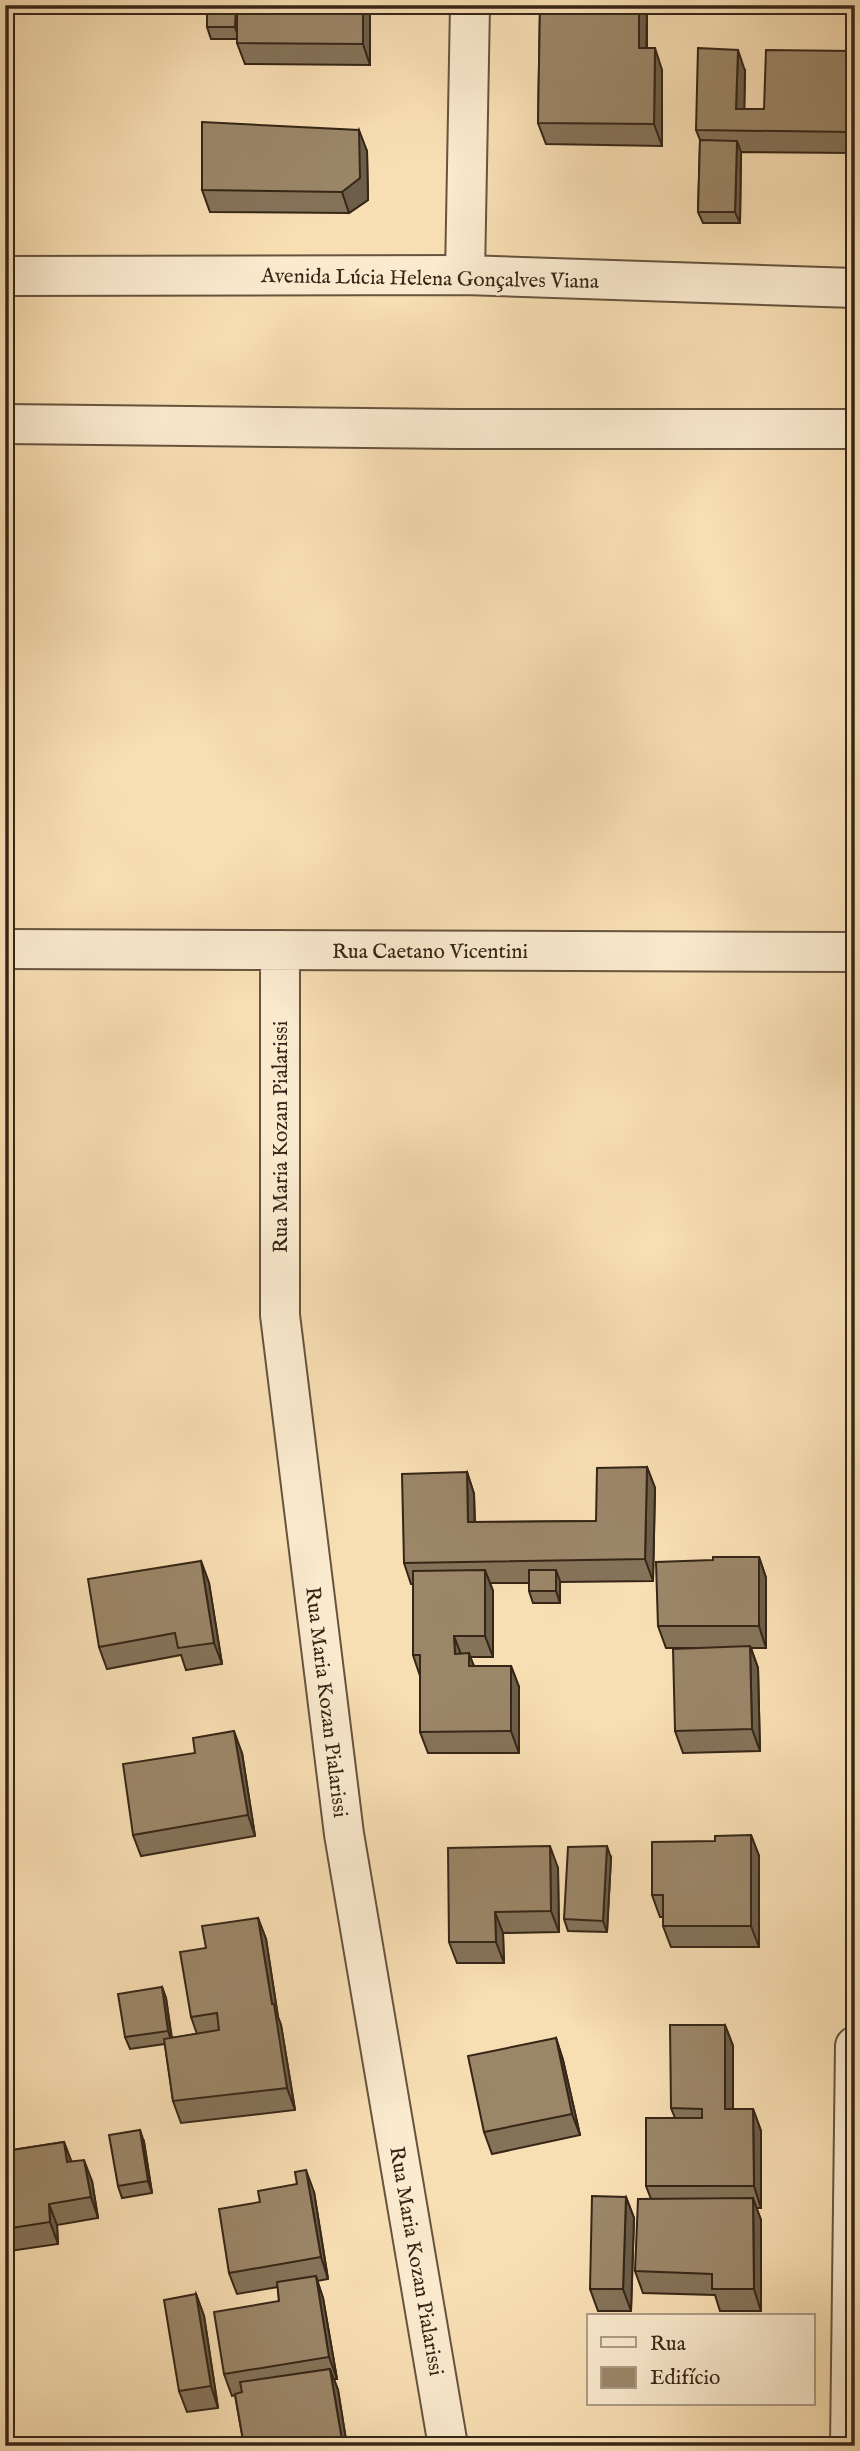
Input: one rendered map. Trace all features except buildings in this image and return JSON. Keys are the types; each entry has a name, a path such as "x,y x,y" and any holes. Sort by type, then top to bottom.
{"street":[{"path":"465,275 470,5"},
{"name":"Avenida Lúcia Helena Gonçalves Viana","path":"5,276 465,275 855,288"},
{"path":"5,424 457,429 855,429"},
{"name":"Rua Caetano Vicentini","path":"5,950 855,952"},
{"name":"Rua Maria Kozan Pialarissi","path":"280,950 280,1315 344,1834 448,2446"},
{"path":"850,2446 855,2046"}]}
